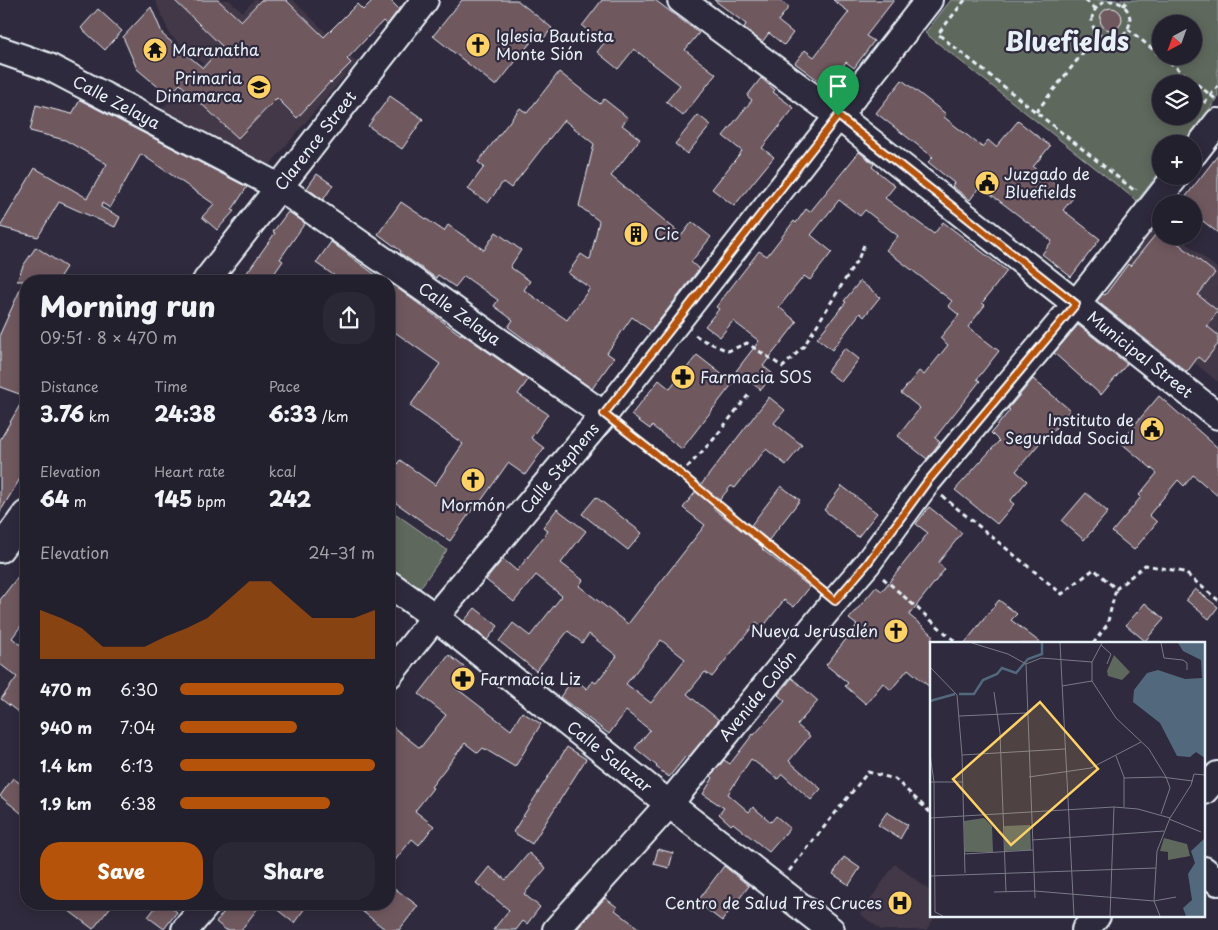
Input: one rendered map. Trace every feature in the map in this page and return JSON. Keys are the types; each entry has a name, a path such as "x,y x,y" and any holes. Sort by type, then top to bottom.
{"street":[{"name":"Clarence Street","path":"211,275 425,0"},
{"name":"Municipal Street","path":"681,0 838,116 1218,416"},
{"name":"Calle Stephens","path":"395,667 604,414 929,0"},
{"name":"Calle Zelaya","path":"0,50 49,66 280,187 604,414"},
{"path":"1202,143 1218,122"},
{"name":"Avenida Colón","path":"556,930 669,804 867,564 927,482 1076,304 1169,185"},
{"path":"0,549 20,522"},
{"name":"Calle Salazar","path":"395,588 435,617 669,804 831,930"},
{"path":"1206,789 1218,775"},
{"path":"1206,872 1218,882"},
{"path":"185,930 201,910"},
{"path":"1085,930 1095,918"}],"path":[{"path":"965,0 938,34 1135,191 1140,184"},
{"path":"1085,0 1096,9"},
{"path":"1123,6 1128,0"},
{"path":"1110,2 1123,6 1128,13 1130,22 1128,29 1122,36 1114,39 1098,34 1094,29 1092,21 1096,9 1103,3 1110,2"},
{"path":"1128,29 1152,49"},
{"path":"1036,112 1098,34"},
{"path":"1172,65 1218,101"},
{"path":"676,322 703,340 728,351 747,343 783,367 804,346 859,257 864,245"},
{"path":"681,474 713,440 749,394"},
{"path":"604,414 681,474 835,601"},
{"path":"927,482 1062,594 1094,569 1116,589"},
{"path":"867,564 956,642"},
{"path":"1094,642 1107,625 1116,589 1145,565 1184,572 1218,600"},
{"path":"777,888 868,772 895,778 930,812"}],"shaded area":[{"name":"Primaria Dinamarca","path":"155,0 229,0 243,12 254,0 293,0 356,62 269,166 162,109 203,64 170,35"},
{"path":"951,0 1218,0 1218,98 1202,118 1202,75 1152,75 1152,125 1197,125 1189,135 1152,135 1152,182 1137,201 925,33"},
{"path":"1152,225 1152,245 1188,245 1218,269 1218,382 1102,287"},
{"path":"395,513 447,550 418,591 395,574"},
{"name":"Centro de Salud Tres Cruces","path":"895,864 930,890 930,918 935,918 926,930 881,930 860,914"}],"building":[{"name":"Primaria Dinamarca","path":"174,0 218,0 241,21 261,0 286,0 324,37 357,4 363,10 373,0 390,0 399,9 387,25 383,21 347,59 351,63 330,82 297,118 277,98 238,138 180,84 169,96 137,69 123,37 151,7 163,35 203,68 222,46"},
{"path":"462,0 517,0 552,28 541,42 535,37 496,86 433,36"},
{"path":"602,0 655,0 699,33 685,50 716,74 683,116 666,102 680,85 634,49 618,69 597,52 604,43 582,26"},
{"path":"714,0 779,0 789,7 778,21 793,33 784,45 769,33 762,42 744,28 746,24"},
{"path":"833,0 894,0 866,36 874,41 854,68 846,62 827,87 795,63 805,50 814,57 849,12"},
{"path":"1111,8 1119,11 1122,19 1119,27 1111,30 1103,27 1100,19 1103,11"},
{"path":"98,9 122,31 105,50 81,28"},
{"path":"559,72 600,104 604,99 628,118 622,125 640,139 611,176 682,235 692,222 711,237 691,262 699,269 651,331 632,317 607,353 614,358 592,389 508,327 513,320 494,306 498,300 464,276 455,287 438,275 436,278 400,253 401,251 378,234 401,202 444,231 448,225 484,250 496,232 521,250 510,267 530,281 524,290 567,320 590,288 568,273 581,254 590,260 599,221 579,206 594,144 564,120 511,188 503,182 488,203 468,189 484,167 478,162 520,108 527,113"},
{"path":"761,78 775,90 773,92 794,108 762,148 774,157 734,206 712,189 742,151 723,136 752,100 747,96"},
{"path":"902,80 946,114 944,117 982,147 988,140 996,147 1018,121 1050,146 1033,167 1073,198 1063,210 1100,239 1071,277 1042,254 1052,241 980,186 970,200 952,186 954,183 928,162 933,157 876,113"},
{"path":"390,96 423,119 402,149 368,126"},
{"path":"80,100 247,187 232,210 234,211 217,230 202,217 214,204 141,154 110,208 102,203 101,207 120,217 115,227 59,202 38,237 0,227 35,168 87,198 107,164 65,140 30,131 36,105 72,114"},
{"path":"698,115 711,125 687,154 675,144"},
{"path":"859,152 874,164 872,167 895,186 885,198 934,234 943,222 1007,271 982,303 985,305 968,327 999,351 977,379 980,381 935,438 940,442 927,459 898,436 920,408 901,393 919,371 924,375 948,345 940,338 959,315 948,306 952,301 886,250 898,236 865,210 860,216 839,200 811,235 832,252 810,280 804,276 779,307 797,322 763,366 773,374 761,390 736,371 759,341 733,321 720,337 705,326 719,309 716,307 759,251 767,256 794,221 796,223 806,209 810,212"},
{"path":"1218,155 1218,233 1202,220 1202,195 1187,195 1195,185 1202,185 1202,176"},
{"path":"317,174 333,185 323,200 307,188"},
{"path":"289,212 305,223 280,259 283,261 273,275 245,275 275,233 273,232"},
{"path":"1152,239 1152,245 1180,245 1215,273 1198,295 1218,311 1207,326 1218,335 1218,344 1204,362 1198,357 1187,372 1097,301 1103,294 1105,295 1128,264 1130,266"},
{"path":"331,242 376,275 333,275 316,263"},
{"path":"36,247 66,267 61,275 20,275 20,281 17,281 23,266"},
{"path":"860,281 880,297 864,317 860,313 832,350 817,338"},
{"path":"395,286 461,335 461,333 528,380 518,394 548,414 531,438 544,448 525,475 508,463 450,541 395,502 395,467 400,460 435,485 463,444 410,406 440,364 395,332"},
{"path":"20,290 20,394 0,387 0,334"},
{"path":"1078,325 1127,364 1101,395 1054,353"},
{"path":"845,348 859,359 841,382 827,371"},
{"path":"697,355 733,383 682,449 652,426 650,429 631,415 659,380 670,389"},
{"path":"1033,379 1070,410 1046,440 1044,438 1016,471 1027,481 1010,501 1014,504 997,524 955,490 999,441 991,433"},
{"path":"1159,396 1218,448 1218,496 1193,475 1184,486 1178,480 1149,515 1157,522 1134,550 1112,532 1141,497 1139,495 1157,473 1120,442"},
{"path":"769,397 785,410 774,423 802,445 786,465 766,449 735,488 731,486 713,508 745,533 781,486 800,500 762,549 810,587 794,607 784,600 763,627 756,622 712,677 705,672 687,694 719,720 688,758 686,756 669,777 635,748 650,730 626,711 609,734 560,697 574,678 587,689 593,681 596,683 617,656 589,634 582,643 568,631 536,671 499,641 513,623 530,636 562,596 536,575 514,602 486,580 503,559 517,571 548,531 543,527 557,509 586,531 561,563 583,580 579,586 628,624 705,525 683,508","holes":["661,640 685,659 651,703 626,684"]},
{"path":"20,405 20,479 0,512 0,440"},
{"path":"842,486 877,513 858,537 824,510"},
{"path":"1086,493 1108,512 1084,540 1062,521"},
{"path":"596,497 642,533 628,550 582,514"},
{"path":"929,507 962,533 938,563 945,569 909,615 932,634 932,642 930,642 930,687 908,669 891,690 883,683 866,704 845,686 848,683 826,665 857,625 849,619 876,587 882,591 928,533 916,524"},
{"path":"20,574 20,627 12,638 20,644 20,713 1,699 17,677 0,664 0,600"},
{"path":"1195,589 1218,607 1209,619 1186,600"},
{"path":"999,600 1017,614 1011,620 1039,642 966,642"},
{"path":"1145,603 1164,619 1145,641 1126,625"},
{"path":"475,608 498,626 487,640 464,621"},
{"path":"449,655 469,671 456,688 511,730 522,712 541,724 515,767 483,748 478,753 465,743 415,811 434,826 419,845 412,839 395,860 395,729 420,748 446,715 419,694"},
{"path":"792,678 818,701 797,725 810,736 789,761 821,789 811,800 782,774 778,779 751,759 728,794 749,812 753,807 771,822 776,816 790,828 769,852 733,823 731,825 719,814 724,808 703,794 713,778 711,776 724,760 730,764 753,734 785,701 778,695"},
{"path":"567,747 586,759 532,844 513,832"},
{"path":"13,778 20,783 20,812 0,796"},
{"path":"887,812 908,825 900,839 878,825"},
{"path":"658,849 673,853 669,868 654,864"},
{"path":"529,853 546,868 524,894 540,907 527,924 523,921 516,930 493,930 509,910 476,883 489,867 506,880"},
{"path":"844,857 860,868 849,885 833,874"},
{"path":"724,866 749,886 722,921 697,902"},
{"path":"395,889 418,906 399,930 386,930 361,910 395,910"},
{"path":"605,898 617,907 615,910 641,930 576,930"},
{"path":"68,910 108,910 93,929"},
{"path":"153,910 174,910 177,912 164,929 148,917"},
{"path":"225,910 256,910 241,930 226,930 216,922"},
{"path":"278,910 304,910 294,923"}],"place":[{"name":"Iglesia Bautista Monte Sión","path":"478,45"},
{"name":"Maranatha","path":"155,50"},
{"name":"Primaria Dinamarca","path":"259,87"},
{"name":"Juzgado de Bluefields","path":"987,183"},
{"name":"Cic","path":"636,234"},
{"name":"Farmacia SOS","path":"683,377"},
{"name":"Instituto de Seguridad Social","path":"1152,429"},
{"name":"Mormón","path":"473,480"},
{"name":"Nueva Jerusalén","path":"896,631"},
{"name":"Farmacia Liz","path":"463,679"},
{"name":"Centro de Salud Tres Cruces","path":"900,903"}],"district":[{"name":"Bluefields","path":"1067,42"}],"route":[{"path":"838,116 1076,304 927,482 867,564 835,601 681,474 604,414 838,116"}]}
